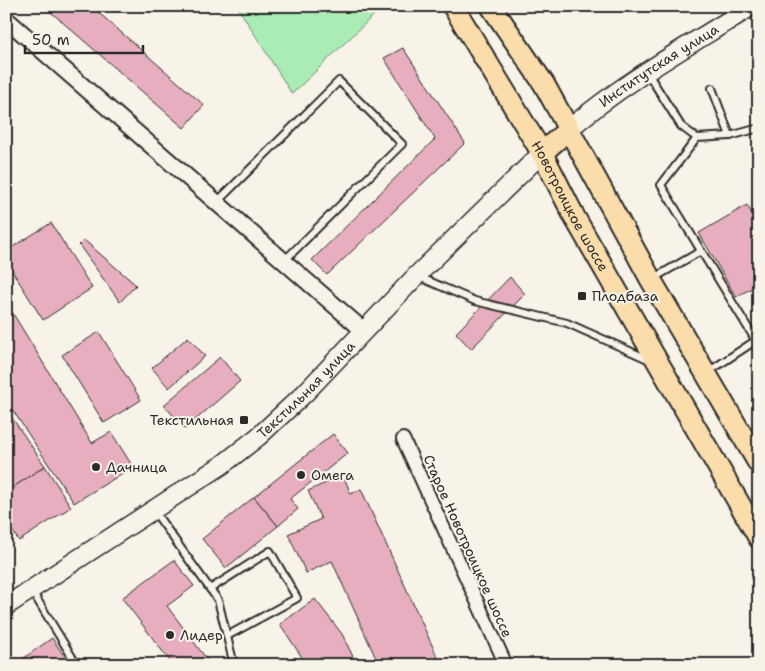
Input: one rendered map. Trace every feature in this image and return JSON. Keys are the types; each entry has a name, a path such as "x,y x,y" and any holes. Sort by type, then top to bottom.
{"main road":[{"name":"Новотроицкое шоссе","path":"453,6 542,153 576,218 759,538"},
{"path":"491,6 544,84 651,280 759,464"},
{"name":"Институтская улица","path":"569,129 599,103 646,71 752,6"},
{"name":"Текстильная улица","path":"6,606 222,465 259,436 305,393 416,276 569,129"}],"street":[{"path":"6,19 364,331"},
{"name":"Старое Новотроицкое шоссе","path":"403,439 506,665"}],"lane":[{"path":"646,71 681,126 697,138 730,136 759,128"},
{"path":"216,203 339,81 402,144 284,260"},
{"path":"712,88 730,136"},
{"path":"697,138 660,185 757,340 706,372"},
{"path":"651,280 701,251"},
{"path":"416,276 476,301 566,324 660,364"},
{"path":"153,510 218,600 234,665"},
{"path":"210,589 270,551 296,598 227,636"},
{"path":"32,590 76,665"}],"green space":[{"path":"237,6 372,6 376,13 292,94"}],"building":[{"path":"44,6 91,6 204,105 184,128"},
{"path":"403,48 465,143 327,275 312,260 435,139 384,58"},
{"path":"747,205 759,226 759,284 736,297 699,233"},
{"path":"51,223 92,288 43,320 6,261 6,251"},
{"path":"84,240 136,285 120,302 79,245"},
{"path":"510,277 525,294 471,349 456,333"},
{"path":"9,307 92,443 111,432 133,467 74,503 6,400 6,308"},
{"path":"99,332 141,400 104,423 62,355"},
{"path":"188,337 205,356 169,388 152,368"},
{"path":"220,357 240,381 185,429 164,405"},
{"path":"6,409 45,466 6,492"},
{"name":"Омега","path":"333,434 348,453 290,499 298,509 278,526 254,497"},
{"path":"45,466 71,507 19,541 6,521 6,492"},
{"path":"343,475 351,494 361,489 441,665 379,665 332,561 306,573 288,534 321,519 308,491"},
{"path":"254,497 278,526 226,568 202,539"},
{"name":"Лидер","path":"174,560 194,586 167,606 211,665 173,665 122,598"},
{"path":"315,599 342,634 357,665 307,665 280,624"},
{"path":"52,638 69,663 67,665 14,665"}],"place":[{"name":"Плодбаза","path":"582,296"},
{"name":"Текстильная","path":"244,420"},
{"name":"Дачница","path":"96,467"},
{"name":"Омега","path":"301,475"},
{"name":"Лидер","path":"170,635"}]}
